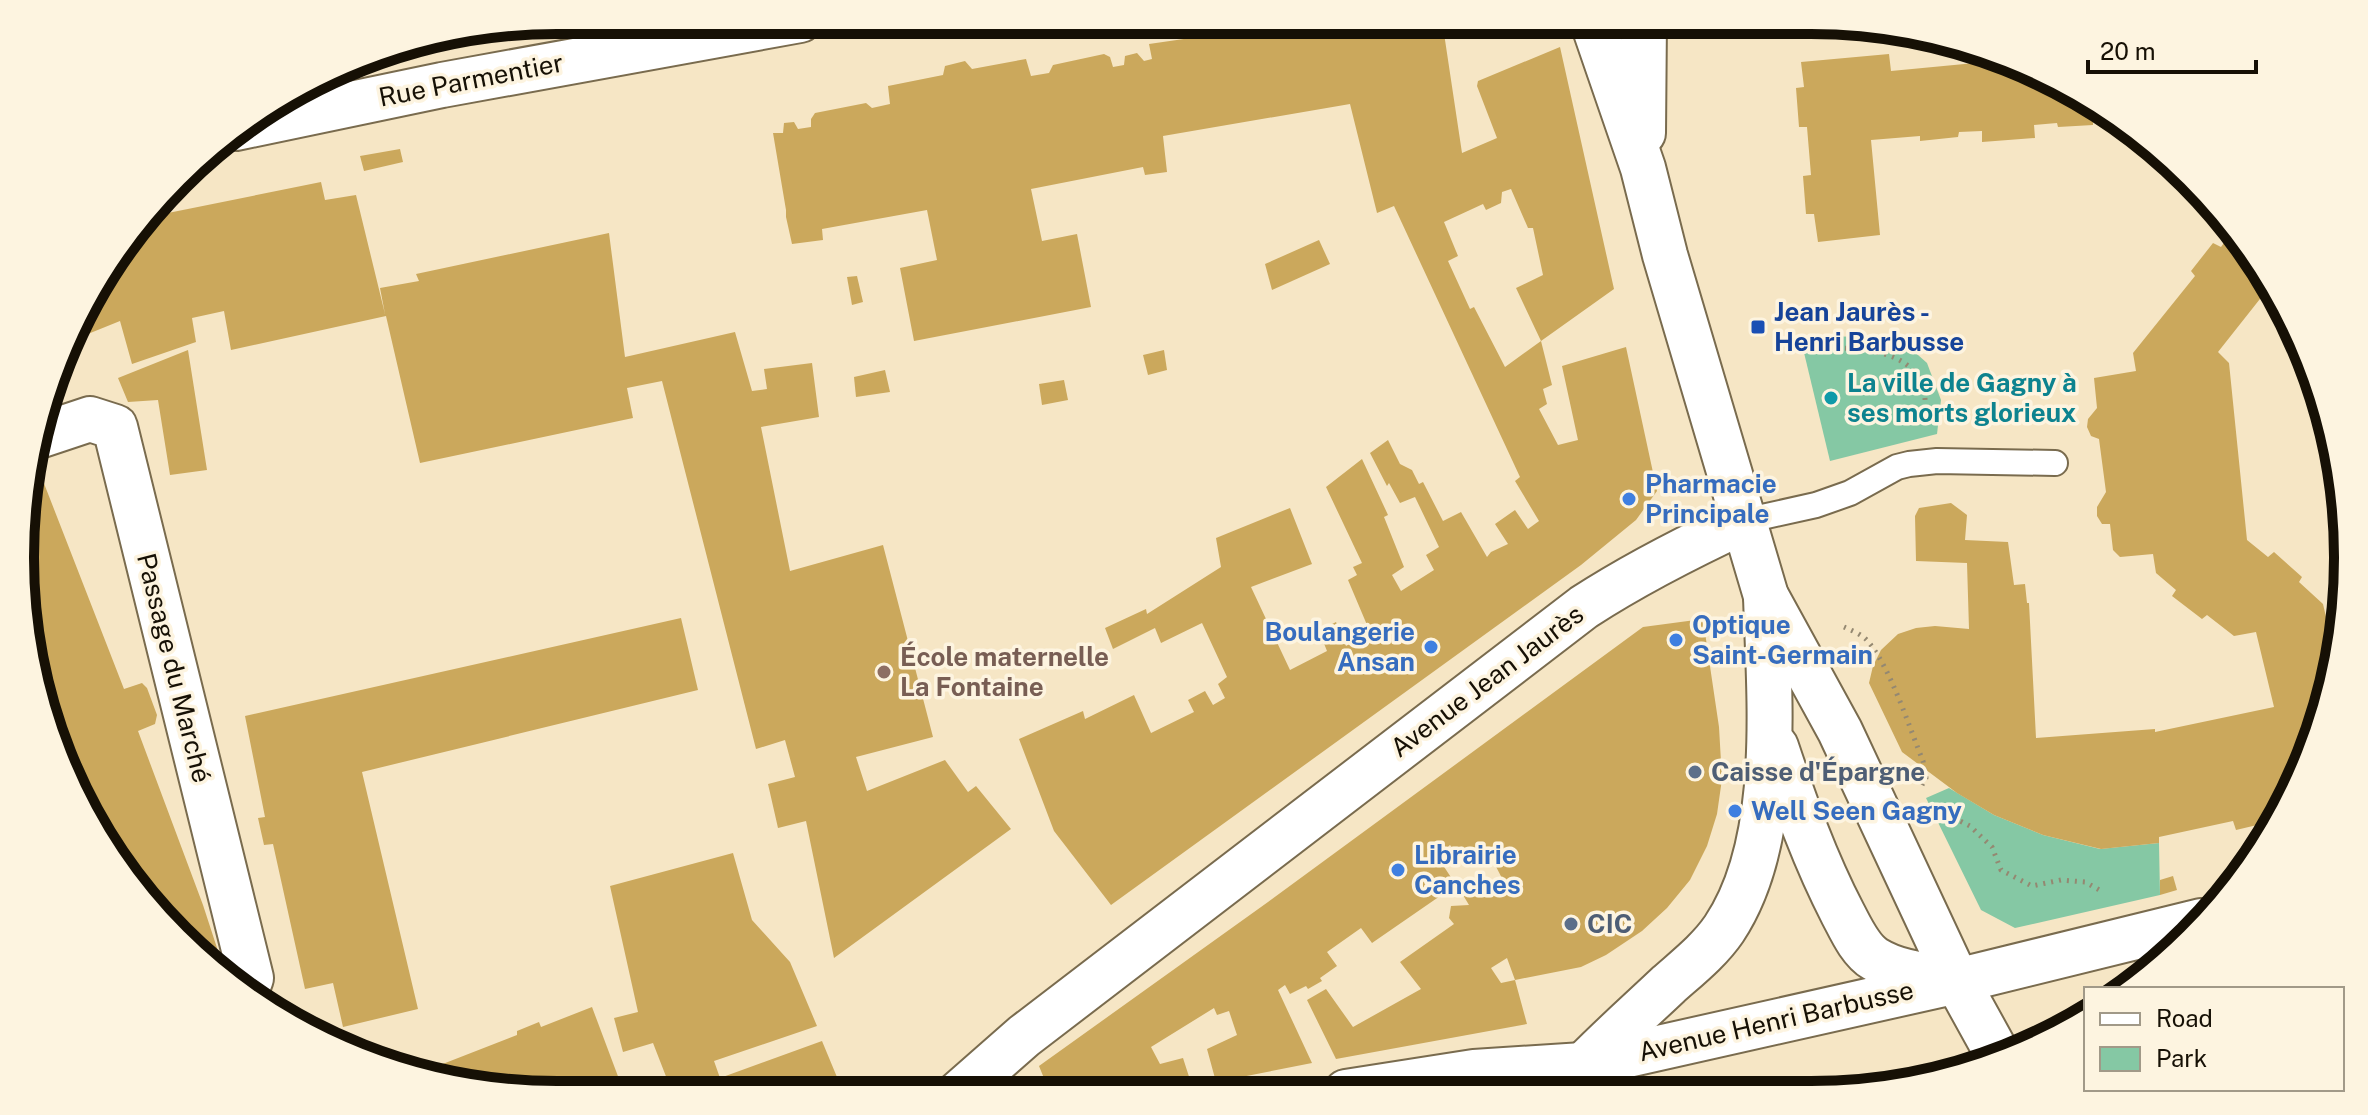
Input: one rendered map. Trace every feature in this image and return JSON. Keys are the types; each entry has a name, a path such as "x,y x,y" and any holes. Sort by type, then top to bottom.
{"street":[{"name":"Rue Parmentier","path":"268,121 442,85 723,34"},
{"path":"1597,34 1643,168 1665,255 1766,596 1840,731 1957,981 1994,1048"},
{"path":"1643,168 1644,34"},
{"name":"Passage du Marché","path":"49,433 90,419 115,427 250,981"},
{"name":"Avenue Jean Jaurès","path":"973,1081 1024,1036 1584,607 1675,553 1744,521"},
{"path":"1571,1078 1704,952 1723,929 1747,884 1761,836 1770,728 1766,596"},
{"path":"1770,728 1803,827 1825,880 1854,936 1874,959 1909,973 1957,981"},
{"name":"Avenue Henri Barbusse","path":"1416,1081 1474,1072 1571,1078 2183,925"}],"lane":[{"path":"1744,521 1816,505 1850,493 1897,467 1909,464 1937,461 2055,463"}],"path":[{"path":"1789,349 1874,351 1901,359 1916,371 1928,402 1909,464"},
{"path":"1835,624 1854,631 1868,641 1882,664 1923,761 1926,778 1920,788"},
{"path":"1929,805 1970,826 1992,847 2001,870 2032,886 2061,880 2085,882 2107,895"}],"green space":[{"path":"1800,336 1878,337 1909,347 1927,363 1941,400 1937,434 1830,461"},
{"path":"1949,788 1994,815 2043,835 2100,849 2159,843 2160,895 2015,928 1981,910 1926,798"}],"building":[{"path":"1219,34 1444,34 1462,153 1497,138 1477,86 1478,81 1560,47 1614,289 1541,341 1552,385 1543,389 1547,404 1539,409 1558,445 1578,440 1562,366 1626,347 1657,491 1636,520 1581,565 1111,905 1054,831 1019,739 1083,711 1085,719 1134,695 1151,733 1194,712 1188,700 1205,691 1213,705 1225,698 1218,684 1227,677 1202,623 1161,643 1155,628 1113,649 1105,628 1146,609 1147,614 1221,567 1216,538 1290,508 1312,564 1251,587 1290,670 1327,651 1319,631 1336,622 1346,646 1370,632 1348,580 1357,575 1353,567 1362,563 1326,487 1362,459 1388,515 1384,517 1404,567 1392,575 1401,591 1434,570 1426,555 1439,547 1415,497 1400,503 1389,483 1387,486 1370,453 1388,440 1400,464 1412,470 1419,484 1423,482 1443,521 1461,512 1487,557 1508,544 1495,524 1515,510 1528,529 1539,521 1515,481 1520,477 1394,206 1377,213 1350,104 1163,136 1167,172 1145,175 1143,167 1031,189 1042,241 1077,234 1091,307 914,341 900,268 937,260 927,210 822,229 823,240 792,244 773,133 783,133 784,123 794,122 798,129 811,127 815,113 866,103 872,108 890,104 888,86 943,75 945,66 965,61 972,69 1026,59 1031,76 1049,73 1053,65 1104,54 1110,57 1113,67 1124,65 1125,56 1137,53 1144,61 1152,59 1149,44","holes":["1511,189 1528,228 1533,228 1543,275 1516,288 1541,341 1505,367 1474,307 1470,309 1448,261 1458,256 1444,222 1483,204 1486,210 1501,203 1502,192"]},
{"path":"1889,54 1891,71 1975,63 2042,88 2096,119 2093,119 2093,125 2034,125 2035,138 1982,142 1982,131 1959,132 1958,137 1920,141 1920,136 1871,140 1880,235 1818,242 1814,214 1806,214 1803,176 1811,175 1807,127 1799,127 1796,88 1804,87 1801,62"},
{"path":"400,149 403,162 364,171 360,156"},
{"path":"321,182 325,200 356,195 385,314 380,288 419,281 416,274 609,233 625,357 735,332 752,391 767,389 764,369 812,363 819,417 761,427 790,571 883,545 933,737 856,757 867,791 945,760 968,792 976,786 1011,829 834,958 806,821 778,828 768,784 795,777 785,740 756,749 662,381 627,388 633,418 420,463 386,316 231,350 224,311 192,318 196,342 132,364 120,321 84,336 122,267 163,214"},
{"path":"2226,239 2263,295 2218,352 2229,363 2247,540 2268,557 2274,552 2302,577 2299,582 2323,604 2329,631 2316,693 2294,758 2261,824 2236,830 2233,821 2159,837 2159,843 2101,849 2043,835 1994,815 1957,793 1902,752 1869,683 1881,650 1898,634 1935,626 1969,629 1967,563 1916,561 1915,516 1919,508 1951,503 1967,515 1965,540 2008,542 2014,585 2025,584 2029,603 2036,738 2155,729 2155,732 2274,707 2256,632 2234,636 2207,615 2202,619 2172,596 2176,590 2156,573 2153,554 2120,557 2113,550 2110,524 2102,524 2097,516 2097,507 2106,492 2099,439 2091,436 2087,427 2088,419 2097,408 2094,378 2136,371 2133,353 2195,276 2191,271 2213,243 2221,247"},
{"path":"1319,240 1330,264 1272,290 1265,264"},
{"path":"857,276 863,302 852,305 847,277"},
{"path":"188,350 207,470 170,475 158,400 128,402 118,378"},
{"path":"1164,350 1167,370 1148,375 1143,355"},
{"path":"885,370 890,392 856,397 854,377"},
{"path":"1064,380 1068,400 1042,405 1039,384"},
{"path":"41,475 124,689 142,683 147,688 157,715 155,724 138,731 218,951 214,953 187,928 122,848 88,789 62,726 44,660 35,592 35,523"},
{"path":"681,618 698,690 362,772 418,1009 343,1027 333,983 305,989 273,844 264,845 258,818 265,817 245,716"},
{"path":"1703,619 1719,727 1722,779 1717,814 1707,846 1690,880 1667,908 1642,931 1581,967 1515,980 1527,1024 1336,1059 1307,1000 1326,989 1353,1027 1421,989 1400,962 1454,924 1449,918 1451,906 1469,905 1460,890 1476,879 1488,896 1505,884 1491,857 1467,867 1450,845 1437,856 1456,885 1372,943 1361,928 1327,952 1337,966 1320,978 1322,981 1290,994 1285,985 1278,990 1312,1063 1216,1081 1207,1049 1237,1035 1229,1011 1217,1015 1214,1008 1151,1047 1160,1064 1183,1058 1190,1081 1045,1081 1039,1066 1643,627","holes":["1507,958 1515,980 1501,983 1491,968"]},
{"path":"733,853 752,920 790,962 817,1026 714,1061 720,1078 822,1041 839,1081 668,1081 653,1043 623,1052 614,1018 638,1012 610,886"},
{"path":"2173,876 2177,890 2160,895 2160,880"},
{"path":"592,1007 620,1081 523,1080 436,1066 517,1035 517,1031 539,1022 541,1027"}],"place":[{"name":"Jean Jaurès - Henri Barbusse","path":"1758,327"},
{"name":"La ville de Gagny à ses morts glorieux","path":"1831,398"},
{"name":"Pharmacie Principale","path":"1629,499"},
{"name":"Optique Saint-Germain","path":"1676,640"},
{"name":"Boulangerie Ansan","path":"1431,647"},
{"name":"École maternelle La Fontaine","path":"884,672"},
{"name":"Caisse d'Épargne","path":"1695,772"},
{"name":"Well Seen Gagny","path":"1735,811"},
{"name":"Librairie Canches","path":"1398,870"},
{"name":"CIC","path":"1571,924"}]}
